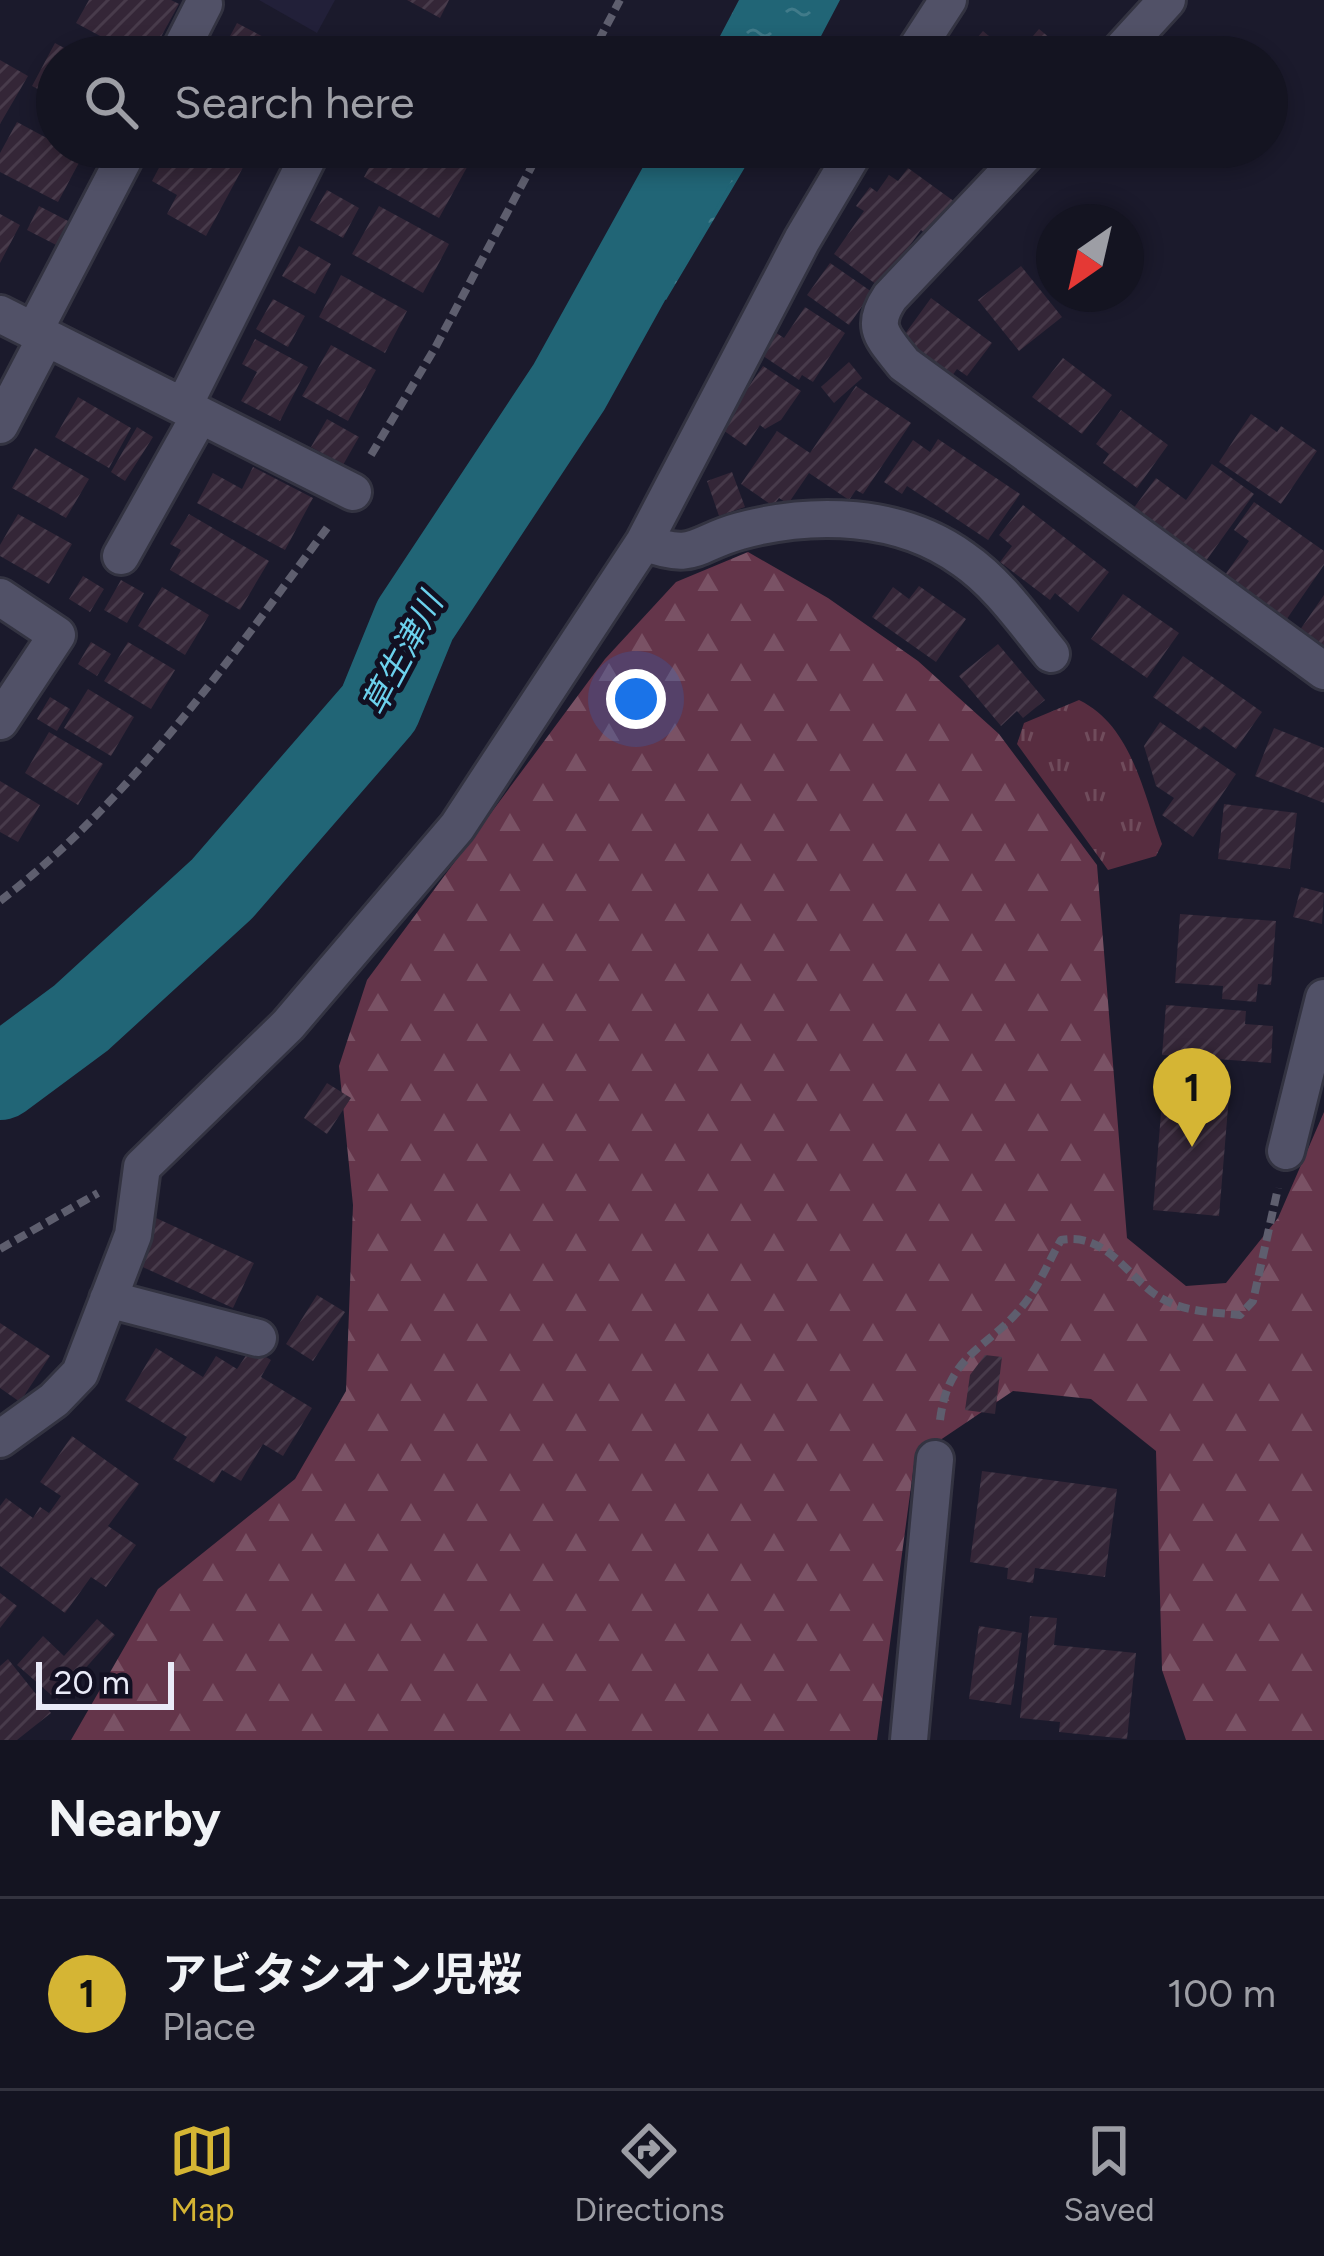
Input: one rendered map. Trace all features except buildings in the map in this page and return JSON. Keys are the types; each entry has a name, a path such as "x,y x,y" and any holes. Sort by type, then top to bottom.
{"street":[{"path":"925,36 948,0"},
{"path":"1134,36 1167,0"},
{"path":"188,36 204,4"},
{"path":"0,425 120,168"},
{"path":"121,556 303,168"},
{"path":"0,1439 54,1400 80,1373 133,1235 142,1167 288,1025 458,827 644,542 845,168"},
{"path":"1012,168 890,297 879,314 880,334 904,364 1324,671"},
{"path":"0,314 353,492"},
{"path":"644,542 689,553 738,532 794,521 848,518 890,526 927,538 964,559 1007,599 1051,654"},
{"path":"0,597 57,635 0,721"},
{"path":"1286,1151 1324,998"},
{"path":"108,1300 258,1338"},
{"path":"909,1740 935,1459"}],"path":[{"path":"601,36 620,0"},
{"path":"0,901 124,786 256,623 353,492 530,168"},
{"path":"935,1459 944,1388 962,1362 1027,1300 1061,1240 1078,1236 1102,1246 1158,1297 1190,1310 1240,1315 1253,1300 1286,1151"},
{"path":"0,1249 142,1167"}],"shaded area":[{"path":"259,0 335,0 317,33"}],"green space":[{"path":"748,552 828,598 918,661 999,734 1097,865 1127,1238 1186,1286 1226,1283 1278,1218 1324,1112 1324,1740 1186,1740 1162,1670 1156,1451 1091,1399 1013,1391 915,1457 877,1740 71,1740 158,1589 295,1479 346,1391 353,1205 339,1066 367,980 605,659 676,582"},
{"path":"1079,700 1112,726 1124,743 1162,844 1156,856 1108,870 1017,744 1024,723"}],"water":[{"path":"739,0 840,0 821,36 720,36"},
{"path":"645,168 745,168 666,300 604,258 627,198"}],"waterway":[{"name":"草生津川","path":"0,1078 81,1018 222,889 379,708 415,620 569,387 690,168"}],"place":[{"name":"アビタシオン児桜","path":"1192,1147"}]}
